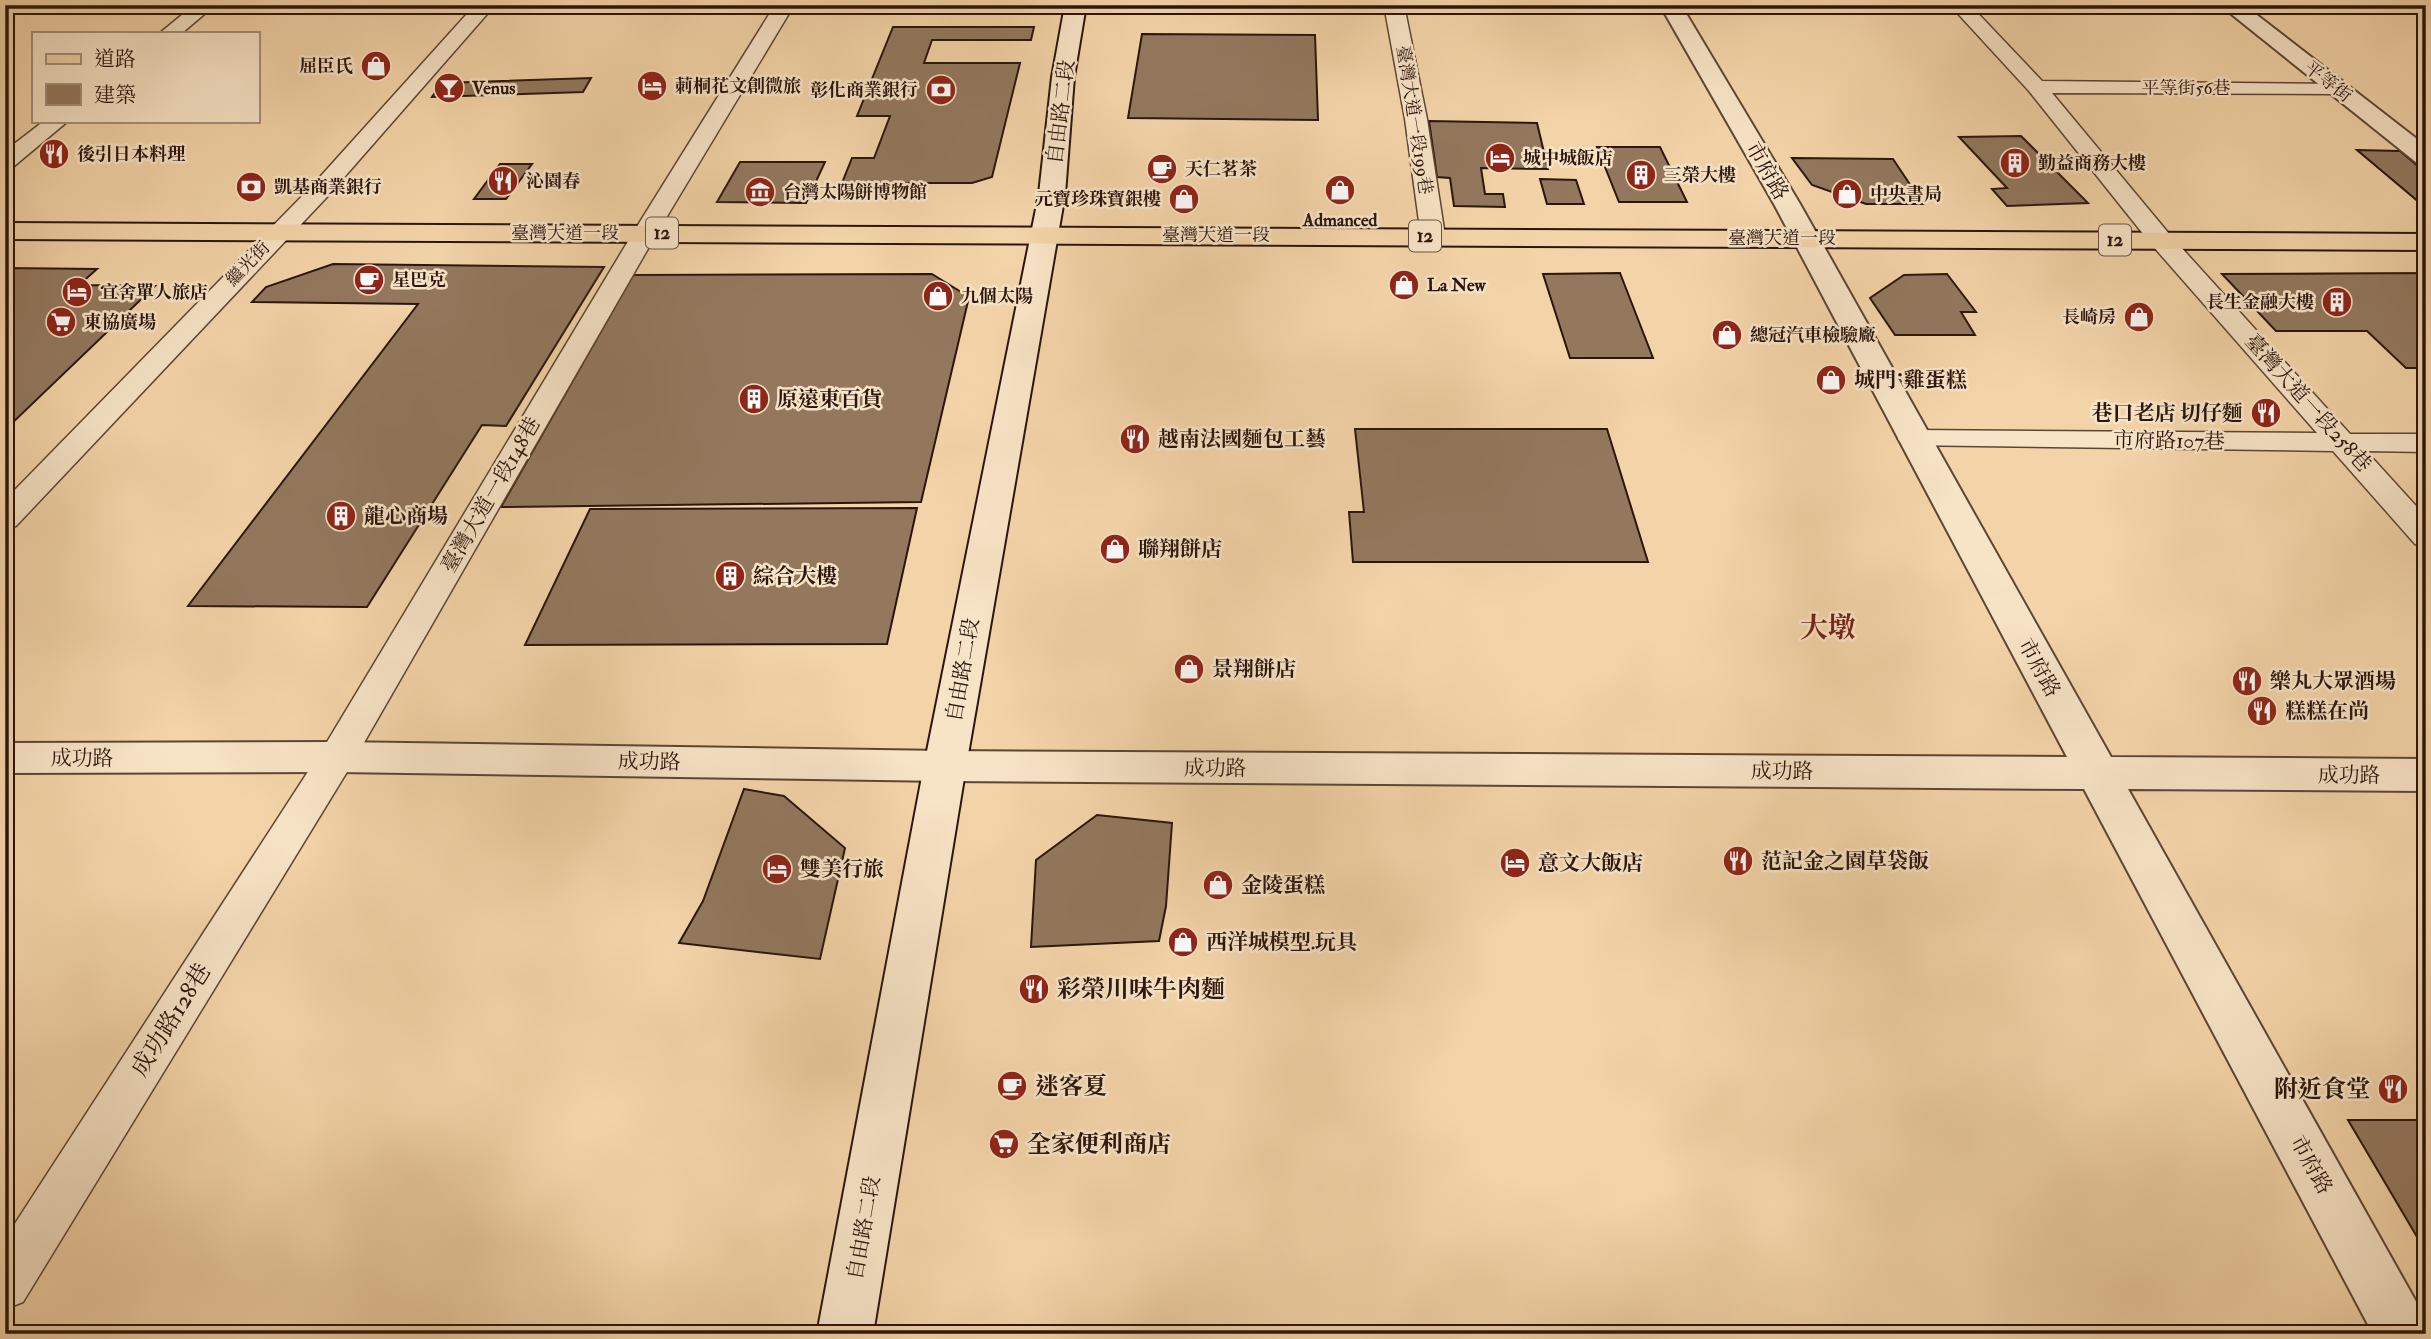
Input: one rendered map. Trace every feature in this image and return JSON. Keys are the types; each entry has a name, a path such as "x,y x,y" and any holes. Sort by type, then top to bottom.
{"main road":[{"name":"臺灣大道一段","path":"5,231 2426,242"}],"street":[{"name":"自由路二段","path":"845,1334 945,766 1045,234 1076,5"},
{"name":"市府路","path":"1670,5 1805,238 2403,1334"},
{"name":"平等街","path":"2230,5 2426,158"},
{"name":"成功路","path":"5,758 337,757 945,766 2426,775"}],"lane":[{"path":"171,32 206,5"},
{"name":"繼光街","path":"5,519 318,193 486,5"},
{"name":"臺灣大道一段148巷","path":"337,757 645,233 785,5"},
{"name":"臺灣大道一段199巷","path":"1394,5 1416,120 1433,236"},
{"name":"臺灣大道一段258巷","path":"1959,5 2036,87 2161,240 2345,443 2426,537"},
{"name":"平等街56巷","path":"2036,87 2335,88"},
{"path":"5,162 56,122"},
{"name":"市府路107巷","path":"1913,439 2426,443"},
{"name":"成功路128巷","path":"5,1284 337,757"}],"building":[{"path":"1488,5 1527,5 1528,9 1489,9"},
{"name":"彰化商業銀行","path":"893,27 1034,27 1031,40 932,40 924,63 1020,63 992,177 972,183 842,183 852,158 874,158 890,116 857,116"},
{"path":"1142,34 1315,35 1318,120 1128,118"},
{"path":"591,78 583,92 432,97 442,83"},
{"path":"1429,121 1537,123 1548,169 1481,168 1485,194 1503,194 1505,207 1454,206 1450,178 1437,177"},
{"name":"勤益商務大樓","path":"2021,136 2088,203 2007,206 1992,189 2007,188 1959,137"},
{"name":"三榮大樓","path":"1597,147 1660,147 1687,202 1619,202"},
{"path":"2357,150 2400,151 2426,173 2426,208"},
{"path":"1792,158 1893,159 1923,204 1866,204 1812,185"},
{"path":"740,162 825,162 806,203 717,202"},
{"name":"沁園春","path":"500,164 532,164 506,199 474,199"},
{"path":"1540,179 1576,180 1584,204 1547,204"},
{"name":"龍心商場","path":"333,264 604,267 506,426 482,425 367,607 188,606 418,304 252,302 266,287"},
{"name":"東協廣場","path":"5,268 97,269 79,285 155,286 5,430"},
{"path":"1620,273 1653,358 1570,358 1543,274"},
{"name":"長生金融大樓","path":"2426,273 2426,368 2406,368 2367,331 2276,331 2222,274"},
{"name":"原遠東百貨","path":"932,274 969,297 921,502 501,507 633,275"},
{"path":"1947,274 1976,312 1961,312 1975,335 1895,335 1870,298 1904,275"},
{"path":"1355,429 1607,429 1648,562 1353,562 1349,512 1364,512"},
{"name":"綜合大樓","path":"917,508 887,644 525,645 590,509"},
{"name":"雙美行旅","path":"744,789 784,796 845,848 820,959 679,943 703,901"},
{"path":"1097,815 1172,823 1166,906 1159,941 1031,947 1036,860"},
{"path":"2348,1120 2426,1120 2426,1252"}],"place":[{"name":"屈臣氏","path":"376,66"},
{"name":"莿桐花文創微旅","path":"652,86"},
{"name":"Venus","path":"449,88"},
{"name":"彰化商業銀行","path":"941,90"},
{"name":"後引日本料理","path":"54,154"},
{"name":"城中城飯店","path":"1500,158"},
{"name":"勤益商務大樓","path":"2015,163"},
{"name":"天仁茗茶","path":"1162,169"},
{"name":"三榮大樓","path":"1641,175"},
{"name":"沁園春","path":"503,181"},
{"name":"凱基商業銀行","path":"251,187"},
{"name":"Admanced","path":"1340,190"},
{"name":"台灣太陽餅博物館","path":"760,192"},
{"name":"中央書局","path":"1847,194"},
{"name":"元寶珍珠寶銀樓","path":"1184,199"},
{"name":"星巴克","path":"369,280"},
{"name":"La New","path":"1404,285"},
{"name":"宜舍單人旅店","path":"77,292"},
{"name":"九個太陽","path":"938,296"},
{"name":"長生金融大樓","path":"2337,302"},
{"name":"長崎房","path":"2139,317"},
{"name":"東協廣場","path":"61,322"},
{"name":"總冠汽車檢驗廠","path":"1727,335"},
{"name":"城門˙雞蛋糕","path":"1831,380"},
{"name":"原遠東百貨","path":"754,399"},
{"name":"巷口老店 切仔麵","path":"2266,413"},
{"name":"越南法國麵包工藝","path":"1135,439"},
{"name":"龍心商場","path":"341,516"},
{"name":"聯翔餅店","path":"1115,549"},
{"name":"綜合大樓","path":"730,576"},
{"name":"景翔餅店","path":"1189,669"},
{"name":"樂丸大眾酒場","path":"2247,681"},
{"name":"糕糕在尚","path":"2262,711"},
{"name":"范記金之園草袋飯","path":"1738,861"},
{"name":"意文大飯店","path":"1515,863"},
{"name":"雙美行旅","path":"777,869"},
{"name":"金陵蛋糕","path":"1218,885"},
{"name":"西洋城模型.玩具","path":"1183,942"},
{"name":"彩榮川味牛肉麵","path":"1034,989"},
{"name":"迷客夏","path":"1012,1086"},
{"name":"附近食堂","path":"2393,1089"},
{"name":"全家便利商店","path":"1004,1144"}],"district":[{"name":"大墩","path":"1828,628"}]}
